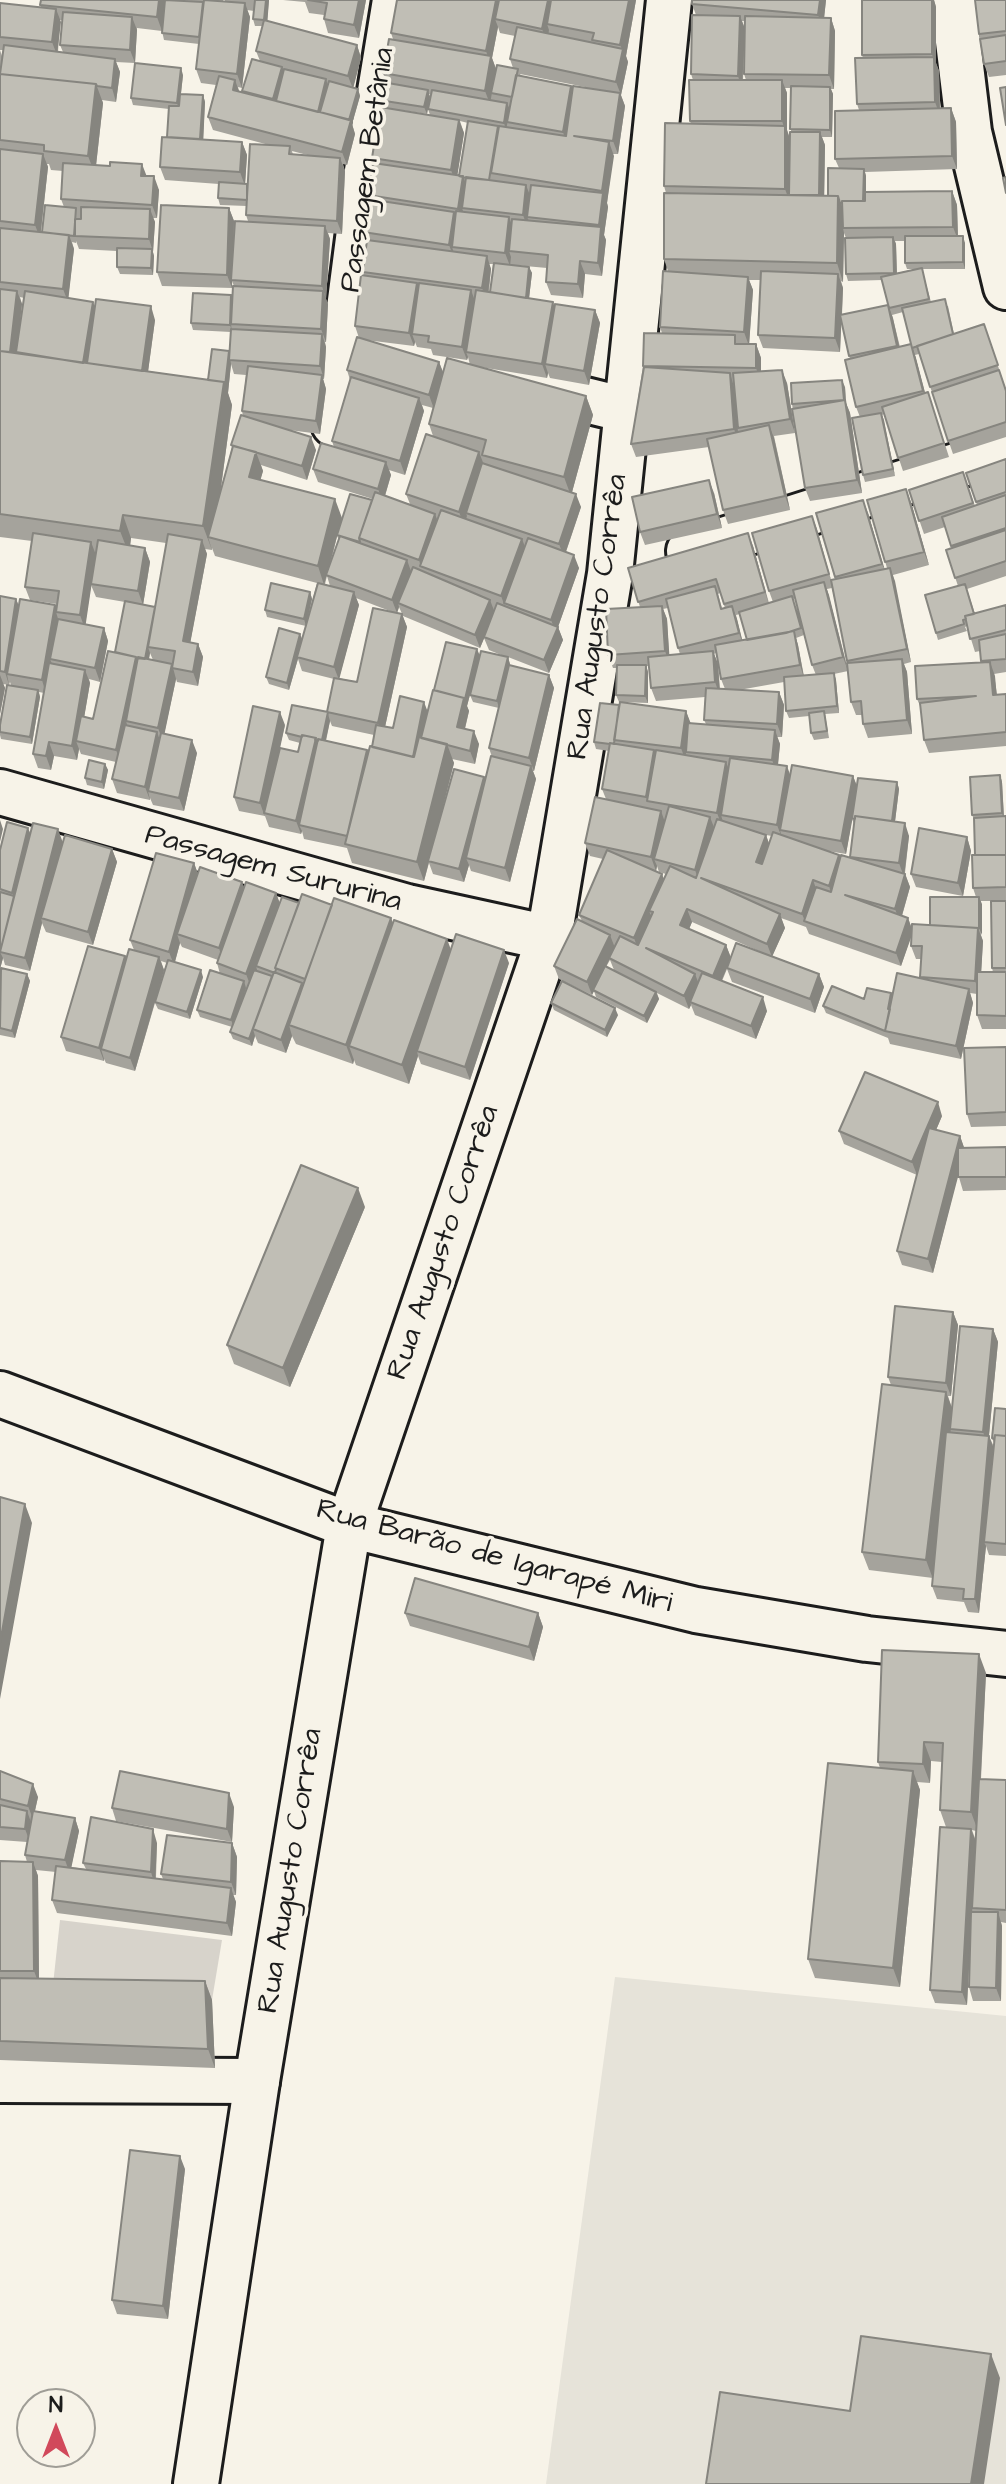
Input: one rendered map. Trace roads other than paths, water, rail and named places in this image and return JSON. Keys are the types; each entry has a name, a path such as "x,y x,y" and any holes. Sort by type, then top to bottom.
{"street":[{"name":"Passagem Betânia","path":"334,424 395,0"},
{"name":"Rua Augusto Corrêa","path":"196,2484 257,2081 349,1525 549,938 610,574 669,0"},
{"path":"953,0 969,132 1006,287"},
{"path":"345,341 626,410"},
{"path":"610,574 1006,450"},
{"name":"Passagem Sururina","path":"0,792 407,907 549,938"},
{"name":"Rua Barão de Igarapé Miri","path":"0,1394 349,1525 696,1610 867,1639 1006,1654"},
{"path":"0,2080 257,2081"}]}
